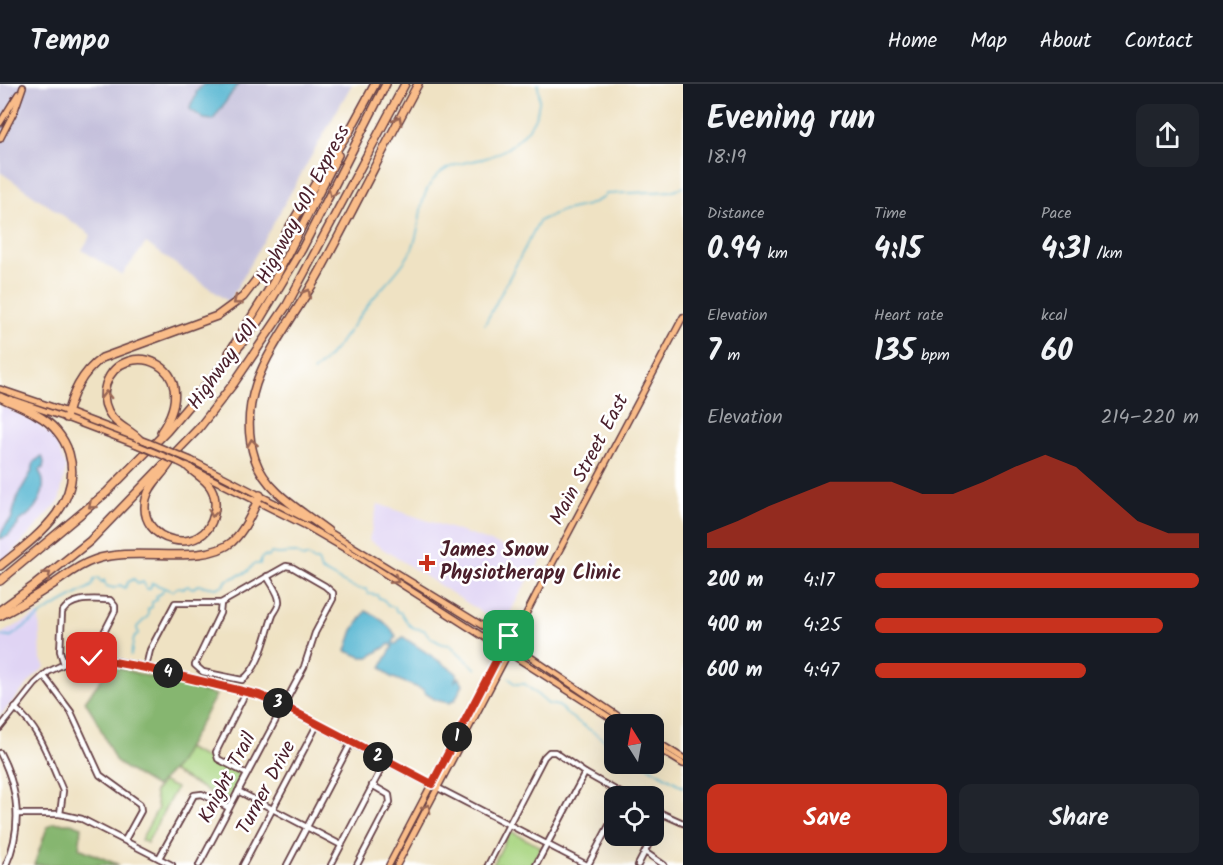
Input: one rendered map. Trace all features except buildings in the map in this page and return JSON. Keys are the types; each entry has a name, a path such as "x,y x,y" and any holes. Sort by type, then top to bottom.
{"highway":[{"path":"223,366 273,283 375,84"},
{"name":"Highway 401 Express","path":"223,366 260,319 296,258 325,207 386,84"},
{"name":"Highway 401","path":"0,610 90,541 180,448 234,383 287,305 405,84"},
{"path":"328,531 279,494 264,478 255,461 250,441 251,402 267,361 318,274 418,84"},
{"path":"67,415 80,380 92,365 102,358 217,316 243,297 266,267 350,130"},
{"path":"134,464 170,418 176,395 174,384 166,370 156,363 141,360 126,363 113,372 106,386 104,397 113,419 138,442"},
{"name":"Highway 401","path":"0,581 107,492 167,431 223,366"},
{"path":"0,397 38,415 51,425 67,447 73,474 69,495 62,507 28,543 0,566"},
{"path":"180,448 151,487 145,507 146,517 153,530 174,541 189,541 201,535 211,523 215,511 215,499 210,486 189,463"},
{"path":"0,616 34,597 75,568 100,557 132,553 196,555 208,554 219,549 231,543 241,531 258,498"}],"main road":[{"path":"0,123 24,85"},
{"path":"0,139 15,110 24,85"},
{"name":"Main Street East","path":"397,865 683,317"},
{"path":"0,389 138,442 178,462 189,463"},
{"path":"0,397 67,415"},
{"path":"138,442 150,443 328,531 513,645 615,714"},
{"path":"258,498 349,551 605,714"},
{"name":"Main Street East","path":"505,640 516,624 524,618"},
{"name":"Main Street East","path":"389,865 502,648"},
{"path":"664,746 683,758"},
{"path":"664,752 683,764"}],"street":[{"name":"Knight Trail","path":"200,865 308,659 315,633 333,596 331,590 288,566 267,576"},
{"path":"146,668 150,650 175,603 220,603 267,576 279,597 279,602 265,644 249,675 242,680 202,672 195,665 220,613 220,603"},
{"path":"64,664 60,651 62,612 66,607 80,600 110,600 115,606 115,611 98,644 97,658"},
{"name":"Main Street East","path":"502,648 505,640"},
{"path":"0,728 44,676 64,664 80,659 97,658 259,695 588,865 604,835"},
{"path":"44,676 71,712 100,775 140,804 141,811 125,840"},
{"path":"246,692 216,752 218,759 247,774"},
{"path":"15,708 27,717 37,731 62,787 60,814"},
{"name":"Turner Drive","path":"243,865 317,724"},
{"path":"287,865 351,743"},
{"path":"488,865 544,757 549,752 555,752 608,786"},
{"path":"0,753 12,780 18,814 15,844 6,865"},
{"path":"331,865 386,760"},
{"path":"536,865 585,773"},
{"path":"357,865 390,802 389,795 372,785"},
{"path":"238,791 341,845"},
{"path":"159,858 194,795 202,794 229,808"},
{"path":"18,814 60,814 87,820 172,865"},
{"path":"664,814 683,824"},
{"path":"638,865 648,846"},
{"path":"645,852 664,865"}],"shaded area":[{"path":"0,84 352,84 229,302 146,243 122,275 82,250 91,235 0,172"},
{"path":"0,405 34,420 55,439 66,468 59,502 0,563"},
{"path":"378,504 542,559 507,619 497,622 369,540"},
{"path":"39,614 41,659 45,667 0,716 0,634"}],"green space":[{"path":"111,666 216,695 177,765 156,787 115,760 85,701"},
{"path":"186,748 241,775 228,802 171,771"},
{"path":"163,782 176,788 147,843 141,840 158,808 154,792"},
{"path":"53,823 71,823 82,827 79,848 119,865 34,865 47,828"},
{"path":"510,831 541,847 532,865 493,865"}],"water":[{"path":"204,84 238,84 213,120 204,119 190,109 196,92"},
{"path":"42,456 43,468 39,471 43,485 39,500 8,536 0,539 11,520 18,495 32,471 34,462"},
{"path":"366,611 379,618 390,628 396,636 393,643 396,644 403,637 457,674 455,681 459,677 463,684 455,700 449,703 436,700 424,690 391,677 381,667 393,646 390,644 369,657 346,651 353,630"}],"waterway":[{"path":"313,372 336,348 373,298 407,259 415,241 423,201 431,183 444,170 498,153 522,136 537,112 538,84"},
{"path":"485,324 539,221 561,211 588,205 603,198 606,194 674,191 683,187"},
{"path":"0,636 10,637 48,610 92,586 94,580 98,578 102,583 104,580 106,586 114,588 120,585 125,588 128,582 134,579 138,584 143,582 147,589 150,589 152,583 172,591 178,587 193,588 198,585 216,588 224,585 227,580 247,572 254,564 260,564 264,556 269,557 271,553 296,553 303,558 308,556 318,561 321,570 344,582 356,588 366,589 368,594 377,595 388,606 395,607 409,625 424,630 431,638 442,644 450,645 476,669"},
{"path":"131,655 134,637 138,634 137,627 148,616 148,609 152,607 152,602 157,600 156,596 163,590"},
{"path":"509,678 515,684 525,684 548,704 559,706 568,715 604,740"},
{"path":"661,774 683,787"}],"place":[{"name":"James Snow Physiotherapy Clinic","path":"427,563"}],"route":[{"path":"92,658 102,658 259,695 432,784 509,636"}]}
